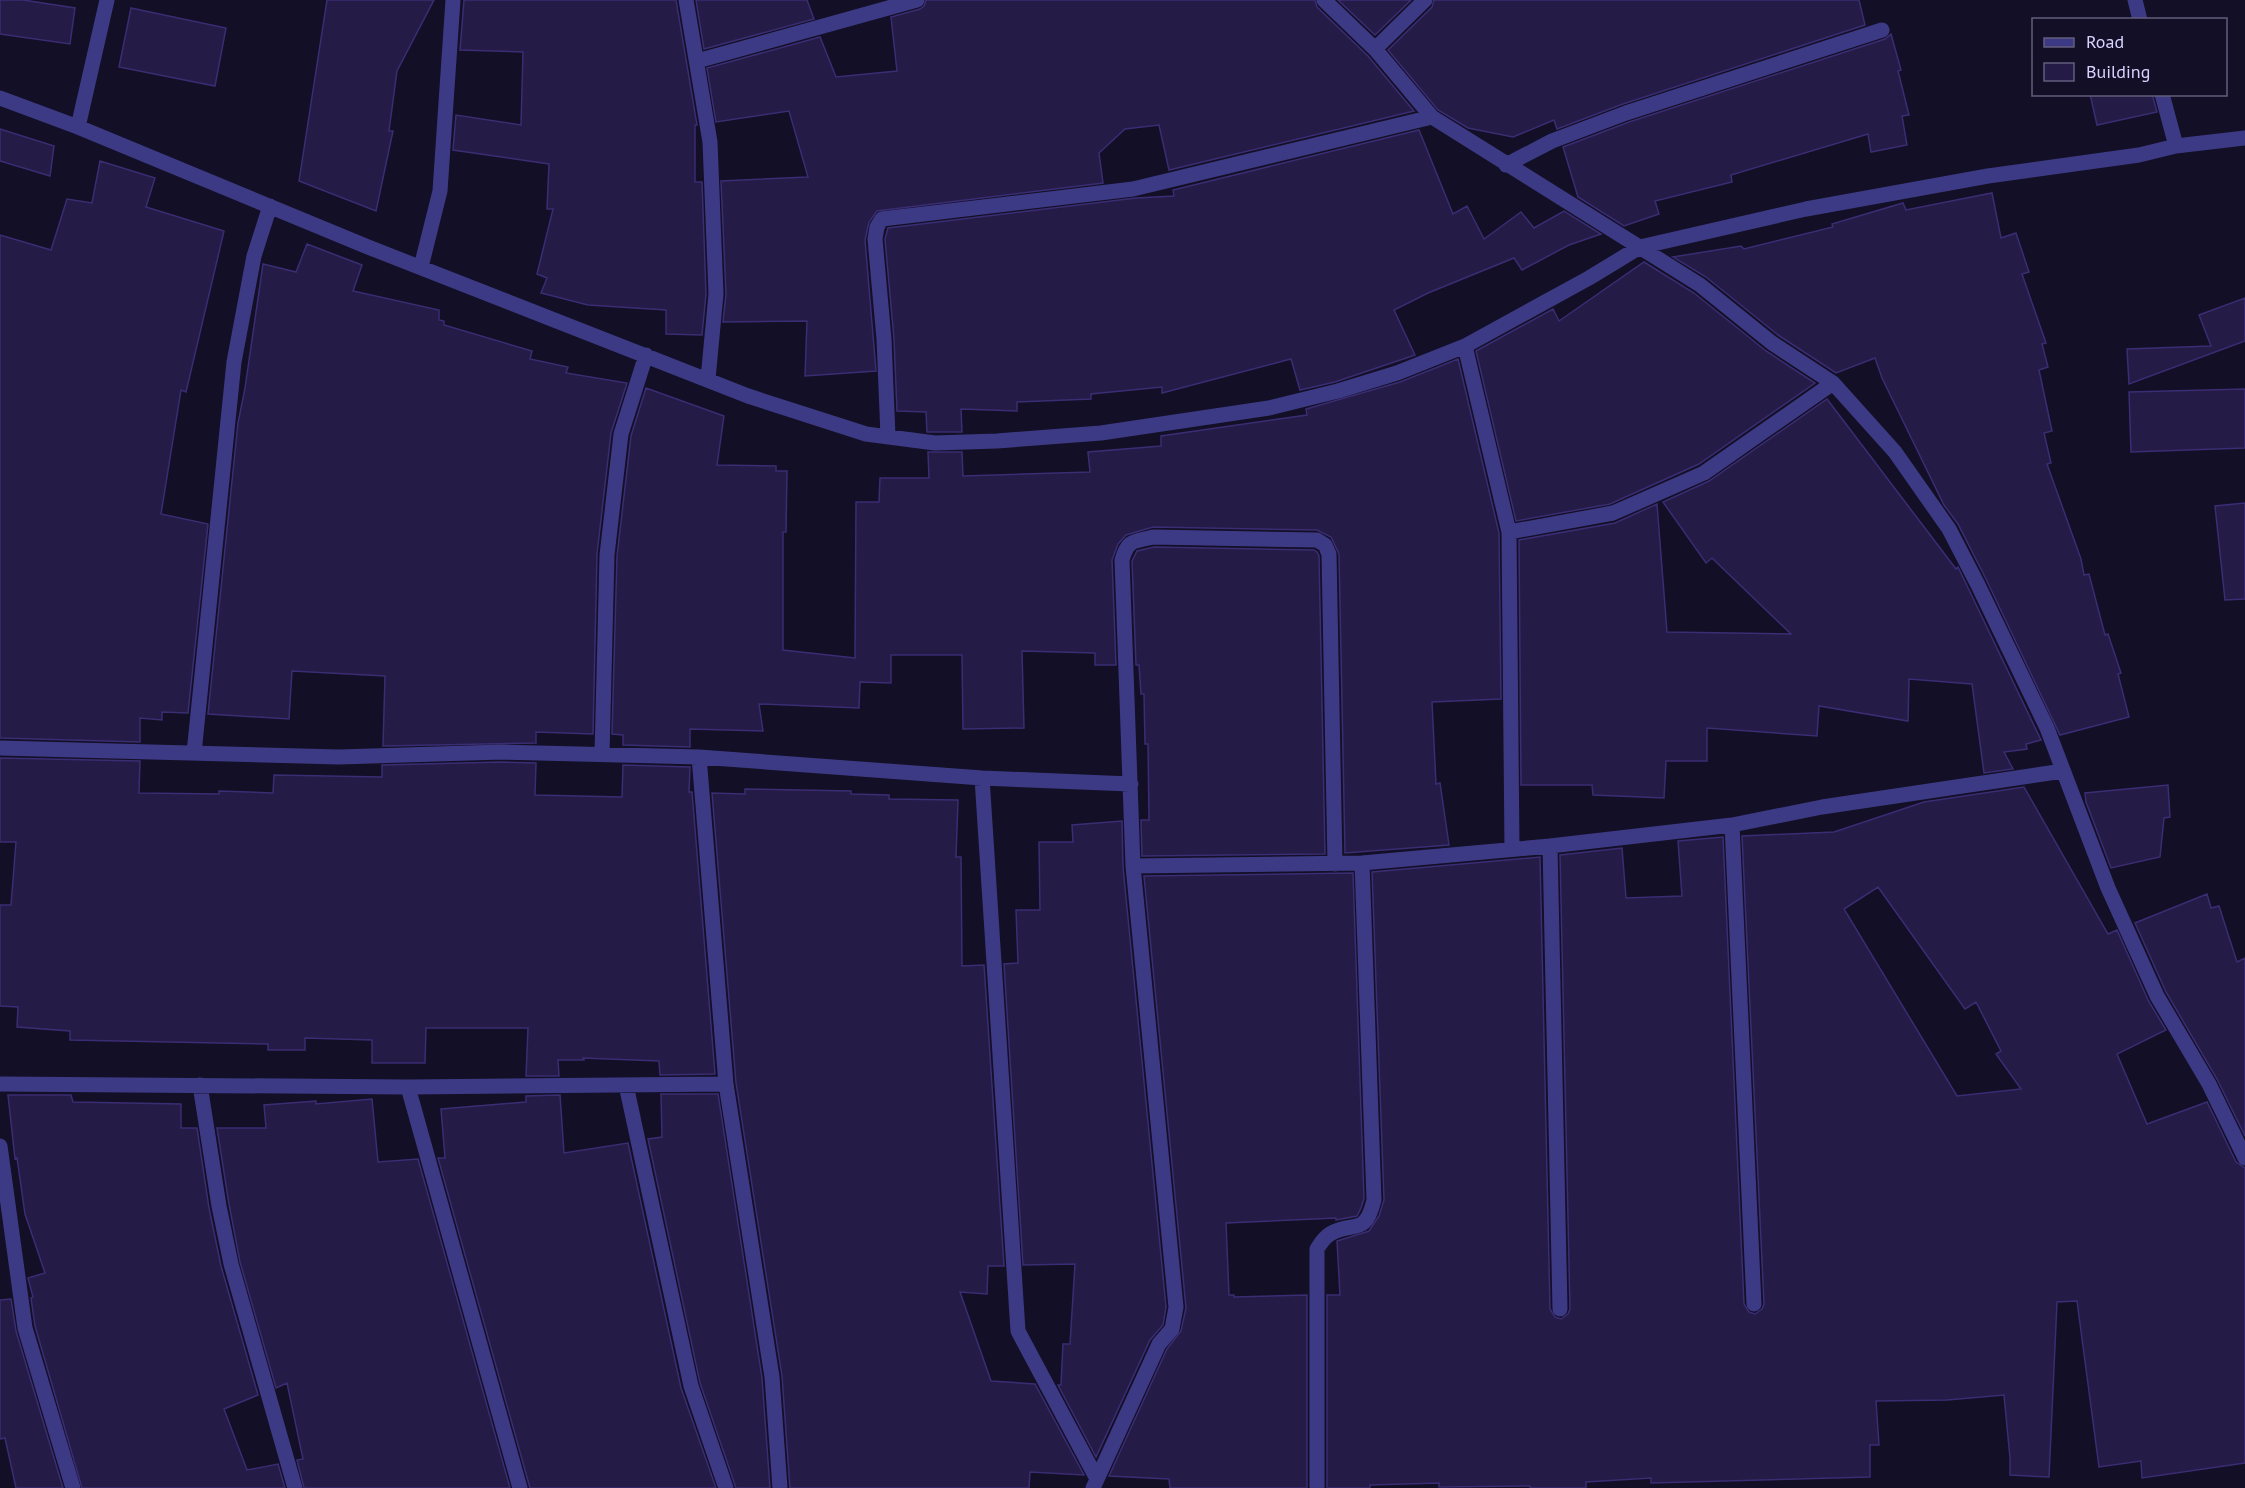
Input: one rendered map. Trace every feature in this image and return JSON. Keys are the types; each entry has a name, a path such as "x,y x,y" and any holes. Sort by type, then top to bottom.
{"street":[{"path":"78,127 107,0"},
{"path":"421,267 440,191 453,0"},
{"path":"686,0 710,142 716,294 708,379"},
{"path":"696,61 917,0"},
{"path":"1324,0 1375,49 1432,117 1700,285 1772,343 1833,383 1895,452 1950,529 2047,728 2108,888 2152,985 2209,1084 2245,1158"},
{"path":"1375,49 1425,0"},
{"path":"2135,0 2140,18"},
{"path":"1506,165 1552,141 1626,113 1882,30"},
{"path":"2163,96 2176,146"},
{"path":"0,98 78,127 421,267 748,396 866,434 935,443 1101,433 1269,408 1338,391 1396,373 1465,346 1589,278 1640,247 1806,209 1988,176 2139,155 2176,146 2245,138"},
{"path":"888,436 884,339 875,239 877,227 882,219 1133,189 1432,117"},
{"path":"194,753 234,362 254,256 270,206"},
{"path":"1465,346 1509,532 1512,849"},
{"path":"602,755 607,555 621,434 646,355"},
{"path":"1509,532 1613,513 1704,473 1833,383"},
{"path":"1095,1484 1159,1344 1172,1329 1176,1307 1133,866 1122,560 1126,546 1132,542 1153,537 1317,540 1325,545 1329,554 1335,864"},
{"path":"0,748 339,757 502,752 699,757 982,778 1131,784"},
{"path":"699,757 726,1084 772,1377 780,1488"},
{"path":"1133,866 1362,863 1550,846 1732,825 1822,807 2063,771"},
{"path":"982,778 1018,1331 1095,1484"},
{"path":"1732,825 1754,1304"},
{"path":"1550,846 1560,1309"},
{"path":"1317,1488 1317,1249 1329,1234 1360,1226 1370,1217 1374,1200 1362,863"},
{"path":"0,1084 408,1087 726,1084"},
{"path":"200,1085 219,1206 231,1264 295,1488"},
{"path":"626,1085 691,1386 726,1488"},
{"path":"408,1087 520,1488"},
{"path":"0,1146 25,1328 73,1488"}],"building":[{"path":"0,0 23,0 75,8 70,44 0,34"},
{"path":"327,0 434,0 397,71 389,131 393,131 376,211 299,181"},
{"path":"464,0 676,0 697,125 695,125 695,182 702,182 706,294 702,335 666,334 666,310 588,305 541,293 547,278 537,274 553,209 547,209 549,164 453,150 456,115 521,125 523,52 460,50"},
{"path":"696,0 807,0 814,19 704,49"},
{"path":"926,0 1315,0 1317,7 1368,56 1414,111 1169,170 1159,125 1125,129 1099,153 1103,183 877,211 869,222 865,240 876,371 805,376 807,321 723,322 726,294 721,181 808,177 789,111 716,122 707,68 820,37 836,77 897,71 891,17 920,9"},
{"path":"1338,0 1411,0 1375,35"},
{"path":"1434,0 1859,0 1865,25 1623,104 1557,129 1554,120 1513,137 1468,128 1438,110 1388,50 1432,7"},
{"path":"131,8 226,28 215,86 119,67"},
{"path":"1891,34 1901,70 1898,71 1909,115 1902,116 1907,145 1871,152 1868,134 1731,175 1732,182 1655,201 1659,214 1624,226 1578,197 1563,147 1629,122 1885,39"},
{"path":"2090,96 2153,96 2157,112 2097,125"},
{"path":"0,129 54,146 50,176 0,161"},
{"path":"1419,130 1453,214 1467,206 1484,239 1521,212 1534,228 1564,211 1601,234 1569,245 1522,270 1514,258 1428,293 1394,310 1415,355 1335,382 1300,390 1291,359 1162,393 1162,387 1091,394 1091,399 1017,402 1017,411 961,409 962,432 927,432 926,412 897,411 894,339 885,239 888,228 1136,198 1174,196 1173,190"},
{"path":"100,161 155,178 146,207 224,231 186,392 181,390 161,514 208,524 188,713 162,712 162,720 140,718 140,742 0,738 0,235 51,250 67,199 92,203"},
{"path":"1992,193 2001,238 2016,233 2029,272 2022,274 2046,343 2042,344 2048,367 2039,370 2052,431 2044,433 2051,463 2047,464 2081,559 2084,575 2089,574 2105,635 2108,634 2121,673 2118,674 2129,717 2060,735 1987,581 1958,524 1944,505 1882,378 1875,358 1836,373 1778,335 1706,277 1673,257 1741,246 1744,249 1833,227 1832,224 1903,203 1906,210"},
{"path":"307,244 362,265 353,291 439,310 439,320 444,321 444,325 532,351 530,359 568,367 566,373 627,383 611,433 597,554 593,734 536,732 536,743 383,746 385,676 292,671 289,719 208,714 238,423 263,264 296,272"},
{"path":"1644,262 1694,293 1766,351 1815,383 1699,464 1610,504 1516,521 1476,351 1553,309 1559,321"},
{"path":"2245,298 2245,341 2129,384 2127,349 2211,346 2199,315"},
{"path":"1458,359 1499,533 1501,699 1432,702 1436,784 1440,783 1449,845 1345,853 1339,554 1331,537 1317,530 1153,527 1126,535 1118,544 1112,560 1116,665 1095,665 1095,653 1022,651 1024,728 963,729 962,655 891,655 891,683 860,682 859,708 759,704 763,731 690,729 690,747 623,745 623,735 612,734 617,556 631,436 646,388 724,416 717,465 776,466 776,471 787,471 786,532 783,532 783,650 855,658 856,502 879,502 880,478 929,478 928,452 962,452 963,476 1090,472 1088,452 1161,446 1161,436 1307,415 1306,409 1400,382"},
{"path":"2245,389 2245,448 2131,452 2129,392"},
{"path":"1827,399 1956,569 1958,567 2041,740 2026,744 2027,749 2004,752 2013,769 1984,773 1972,684 1909,679 1908,721 1819,706 1817,736 1707,728 1707,761 1666,761 1664,798 1593,795 1592,785 1521,785 1519,540 1615,523 1657,504 1667,632 1791,634 1712,558 1706,563 1663,502 1709,481"},
{"path":"2245,503 2245,599 2225,600 2215,506"},
{"path":"1154,547 1314,550 1317,552 1319,556 1325,854 1142,856 1141,820 1149,820 1148,744 1145,744 1144,694 1141,694 1139,665 1136,665 1132,561 1137,551"},
{"path":"0,758 140,761 139,793 219,794 219,791 273,793 274,775 382,777 382,765 502,762 536,763 535,795 622,797 623,765 690,767 689,792 692,792 715,1074 660,1075 659,1061 583,1058 584,1060 558,1060 559,1076 526,1076 528,1028 426,1028 425,1063 372,1063 372,1040 305,1038 305,1050 268,1050 268,1044 70,1040 70,1031 17,1027 18,1007 0,1006 0,905 11,905 16,842 0,842"},
{"path":"2168,785 2170,817 2164,818 2160,857 2111,868 2086,802 2085,793"},
{"path":"2024,787 2108,934 2117,930 2148,1000 2166,1030 2117,1054 2147,1124 2207,1102 2236,1162 2245,1168 2245,1463 2142,1478 2141,1461 2099,1467 2077,1301 2057,1302 2049,1477 2010,1475 2004,1395 1947,1400 1876,1401 1879,1445 1870,1445 1870,1477 1651,1483 1651,1478 1586,1482 1586,1488 1439,1487 1439,1483 1370,1485 1370,1488 1327,1488 1327,1295 1340,1295 1337,1241 1369,1231 1379,1216 1384,1200 1372,872 1540,857 1550,1309 1555,1317 1561,1319 1568,1314 1570,1309 1560,855 1622,848 1626,898 1682,896 1678,841 1723,837 1744,1304 1749,1312 1755,1314 1762,1309 1764,1304 1742,836 1834,832 1924,802","holes":["1878,887 1965,1009 1976,1002 2001,1051 1996,1054 2021,1089 1957,1096 1844,909"]},
{"path":"745,789 851,791 851,794 889,795 889,799 958,800 956,857 961,857 962,966 984,965 1004,1266 988,1266 987,1294 960,1292 991,1381 1035,1384 1084,1475 1030,1472 1029,1488 790,1488 782,1376 736,1083 712,793 745,794"},
{"path":"1122,821 1123,867 1166,1307 1163,1325 1150,1340 1096,1457 1058,1385 1061,1385 1063,1344 1070,1344 1075,1264 1023,1265 1004,964 1018,963 1016,910 1040,910 1039,842 1073,842 1072,825"},
{"path":"1353,873 1364,1199 1361,1208 1357,1216 1336,1220 1336,1218 1226,1223 1229,1295 1234,1295 1234,1297 1307,1295 1307,1488 1170,1488 1169,1479 1109,1476 1167,1349 1181,1331 1186,1308 1144,876"},
{"path":"2207,894 2211,908 2219,906 2237,962 2245,958 2245,1136 2217,1079 2166,992 2135,923"},
{"path":"661,1094 718,1094 762,1378 770,1488 736,1488 700,1383 648,1139 662,1137"},
{"path":"8,1095 71,1095 73,1102 181,1104 181,1128 197,1128 209,1208 221,1266 258,1395 224,1409 247,1470 278,1464 285,1488 82,1488 35,1326 31,1298 33,1297 28,1278 45,1273 25,1214 17,1158 15,1159"},
{"path":"560,1095 564,1153 628,1143 681,1388 716,1488 530,1488 438,1158 445,1158 441,1109 526,1102 526,1096"},
{"path":"372,1099 378,1162 418,1159 510,1488 304,1488 297,1460 303,1459 287,1383 276,1388 240,1262 217,1128 266,1128 264,1105 316,1101 316,1104"},
{"path":"11,1299 16,1331 63,1488 16,1488 5,1438 0,1439 0,1300"}]}
